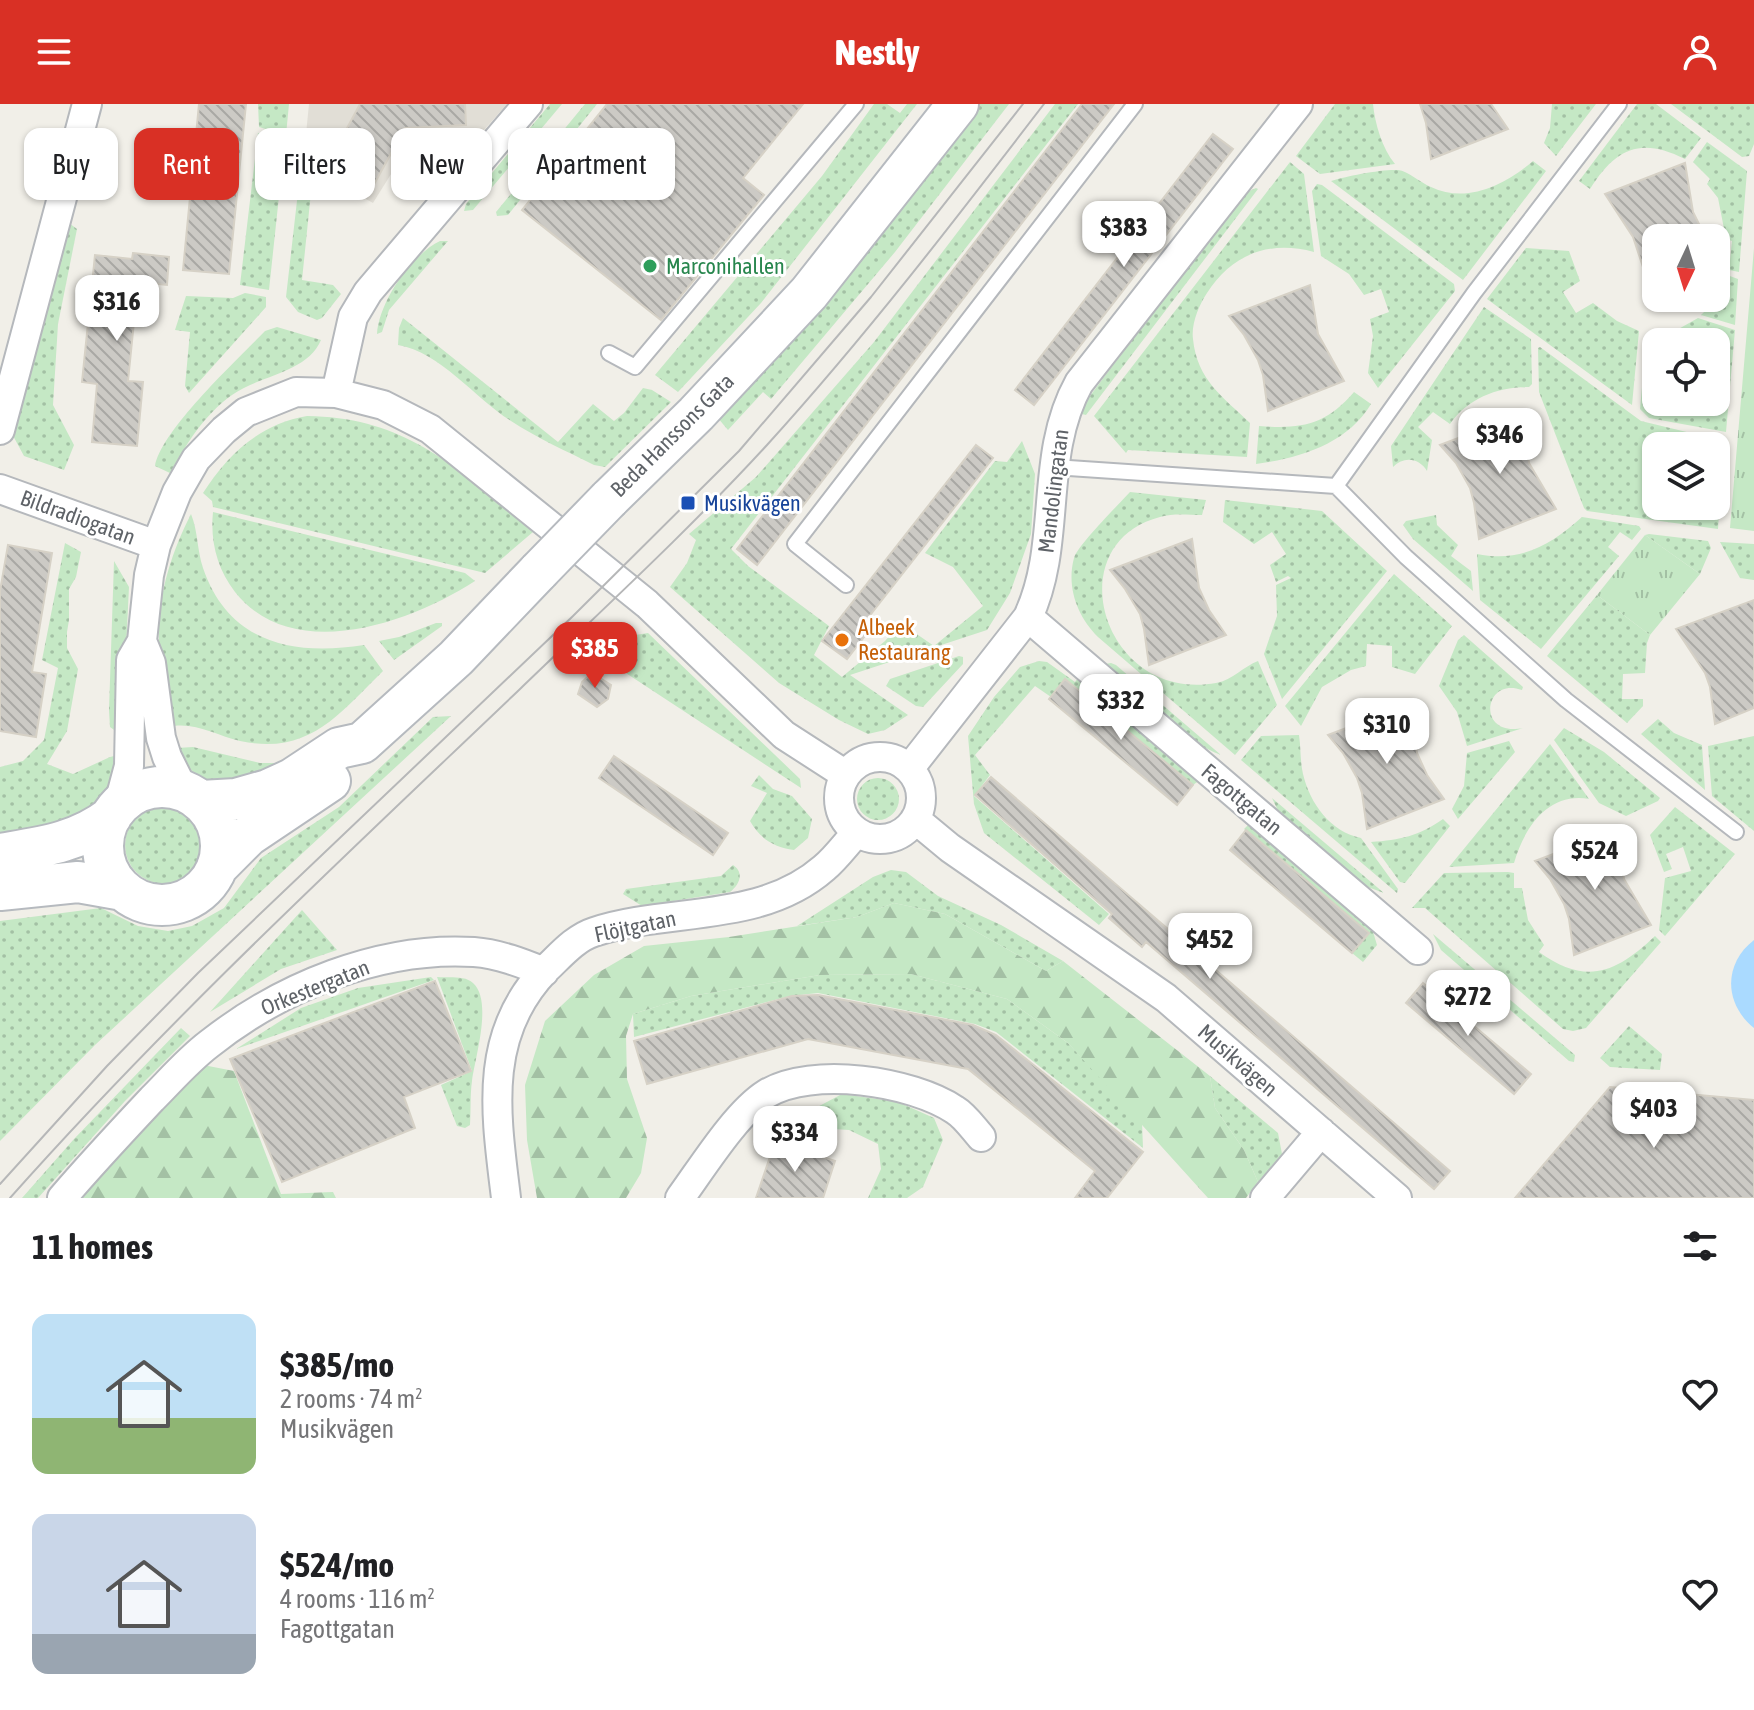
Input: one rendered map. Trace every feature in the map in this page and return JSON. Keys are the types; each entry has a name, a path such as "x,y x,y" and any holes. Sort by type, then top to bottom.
{"street":[{"path":"0,430 87,104"},
{"path":"336,393 353,317 368,292 528,104"},
{"name":"Beda Hanssons Gata","path":"0,890 78,882 123,890 141,901 171,904 199,892 217,867 248,836 298,805 352,765 362,743 456,658 609,499 696,414 809,293 958,104"},
{"name":"Mandolingatan","path":"909,769 1028,617 1041,582 1057,438 1066,407 1079,383 1298,104"},
{"path":"123,890 111,875 104,856 104,836 129,766 131,660 142,641 149,575 156,545 177,492 196,459 246,412 296,392 336,393 383,405 430,429 647,604 784,735 846,775"},
{"name":"Bildradiogatan","path":"0,489 156,545"},
{"name":"Fagottgatan","path":"1028,617 1418,950"},
{"path":"142,641 151,663 161,738 167,757 193,796 216,820 220,832 221,856 217,867"},
{"name":"Beda Hanssons Gata","path":"0,854 76,839 93,831 134,794 154,787 193,796 236,799 292,779 339,748 362,743"},
{"path":"881,757 900,762 909,769 918,781 921,797 915,819 909,827 893,837 875,839 857,832 844,819 839,792 846,775 861,762 881,757"},
{"name":"Musikvägen","path":"915,819 950,848 1166,998 1397,1198"},
{"name":"Flöjtgatan","path":"506,1198 495,1101 499,1062 506,1032 516,1011 560,954 589,933 727,910 771,898 807,881 825,868 857,832"},
{"name":"Orkestergatan","path":"62,1198 105,1148 207,1046 247,1016 283,996 372,963 447,952 477,952 516,960 544,972"},
{"path":"680,1198 743,1116 765,1095 794,1082 829,1078 883,1085 922,1095 957,1111 981,1137"},
{"path":"1265,1198 1321,1132"}],"lane":[{"path":"609,353 635,367 856,104"},
{"path":"846,585 795,544 1135,104"},
{"path":"1336,486 1474,293 1619,104"},
{"path":"1054,467 1336,486 1406,557 1566,700 1736,832"}],"shaded area":[{"path":"309,104 507,104 486,128 391,128 391,174 375,200 375,128 307,128"}],"green space":[{"path":"258,104 289,104 287,128 259,127"},
{"path":"550,104 562,104 542,128 530,128"},
{"path":"585,104 597,104 578,128 565,128"},
{"path":"874,104 887,104 900,113 907,104 917,104 761,303 678,392 655,375 822,176"},
{"path":"971,104 1009,104 895,252 771,399 763,392 728,430 717,417"},
{"path":"1055,104 1078,104 731,549 748,566 829,626 814,655 842,677 898,626 908,628 934,646 983,606 953,567 925,553 995,461 1007,462 1022,441 1035,474 1031,534 1010,593 987,630 850,675 908,715 885,730 868,734 779,683 670,587 687,563 696,540 689,534 756,477 874,342"},
{"path":"1335,104 1373,104 1380,136 1395,164 1320,174 1296,156"},
{"path":"1552,104 1596,104 1556,156 1544,143 1550,128"},
{"path":"1637,104 1656,104 1701,138 1685,159 1655,148 1630,150 1609,164 1590,189 1579,181"},
{"path":"1671,104 1754,104 1754,144 1749,156 1742,157"},
{"path":"1707,142 1747,171 1739,272 1730,270 1730,224 1723,224 1718,198 1707,184 1710,179 1693,162"},
{"path":"508,154 508,168 492,187 492,173"},
{"path":"255,158 255,200 279,200 269,290 240,285"},
{"path":"1533,161 1546,171 1463,280 1331,181 1364,173 1398,170 1445,192 1472,193 1510,178"},
{"path":"1290,162 1304,174 1314,252 1267,249 1240,260 1228,268 1207,293 1193,327 1195,353 1206,377 1250,423 1247,457 1128,450 1126,453 1094,416"},
{"path":"1317,184 1454,284 1455,291 1378,388 1368,373 1373,336 1370,319 1389,312 1381,289 1364,295 1349,274 1321,256 1312,191"},
{"path":"1256,188 1086,415 1082,414 1087,400 1240,200"},
{"path":"508,197 508,200 520,200 508,215 497,216 496,212"},
{"path":"297,200 310,200 302,280 333,285 341,294 317,320 298,312 286,297"},
{"path":"469,200 481,200 473,210 464,211"},
{"path":"69,223 77,229 58,324 53,405 74,445 64,470 24,456 11,432"},
{"path":"440,241 448,241 389,310 382,332 377,334 384,308 398,281 418,257"},
{"path":"1526,248 1569,251 1580,281 1563,292 1576,313 1593,303 1617,321 1639,331 1632,405 1487,299"},
{"path":"1754,248 1754,531 1730,528"},
{"path":"1730,276 1738,279 1735,325 1701,315 1704,312 1730,312"},
{"path":"245,293 266,297 266,307 189,393 185,386 190,332 175,330 186,296 233,298"},
{"path":"1484,307 1531,339 1532,384 1485,396 1466,407 1450,424 1433,412 1418,427 1432,440 1427,471 1420,463 1411,460 1393,467 1391,446"},
{"path":"403,318 558,442 593,404 614,421 643,388 671,402 605,467 594,465 521,427 443,366 413,349 398,345"},
{"path":"1698,318 1729,328 1680,328"},
{"path":"277,327 321,340 305,360 294,367 243,388 222,403 197,430 170,473 155,466 160,451 185,415 265,331"},
{"path":"1730,328 1735,330 1730,387"},
{"path":"1540,347 1641,421 1687,432 1642,432 1642,519 1587,511 1584,508 1539,392"},
{"path":"1354,392 1371,404 1361,418 1336,439 1289,458 1256,464 1259,426 1287,427 1311,423 1333,412"},
{"path":"307,416 343,419 404,437 482,488 533,532 485,573 213,507 212,501 203,493 234,454 274,426"},
{"path":"1647,416 1727,416 1726,432"},
{"path":"1130,492 1206,500 1202,515 1160,517 1128,533 1109,557 1102,587 1107,618 1121,646 1145,669 1177,683 1216,683 1258,661 1277,705 1235,755 1098,637 1076,601 1072,580 1074,558 1090,535"},
{"path":"1225,500 1322,511 1387,571 1282,699 1264,654 1277,616 1276,585 1291,578 1288,576 1276,582 1270,565 1286,554 1272,532 1254,544 1223,522"},
{"path":"213,512 465,573 475,581 418,611 386,622 352,630 319,632 288,627 259,614 229,583 216,554"},
{"path":"191,514 203,568 215,594 229,614 247,629 289,646 338,648 364,645 383,671 321,728 304,737 264,744 240,741 191,726 174,726 161,662 159,617 170,564"},
{"path":"1436,515 1437,525 1458,545 1451,556 1471,571 1473,591 1413,539 1403,525 1406,521"},
{"path":"1582,517 1639,526 1641,529 1632,540 1620,532 1608,547 1619,556 1541,649 1480,600 1477,554 1521,554 1559,536"},
{"path":"1652,520 1719,520 1718,529"},
{"path":"1645,535 1708,541 1711,548 1700,574"},
{"path":"1645,535 1700,574 1650,635 1597,595"},
{"path":"1720,542 1754,544 1754,580 1740,578"},
{"path":"65,543 81,552 76,577 69,589 67,632 67,648 78,669 67,731 47,764 73,774 122,754 110,793 90,817 0,842 0,767 23,761 44,740 58,668 42,660"},
{"path":"114,561 129,587 122,730 117,732 110,727 109,710"},
{"path":"1394,574 1452,626 1415,674 1392,667 1392,646 1367,644 1366,666 1351,670 1322,687 1301,726 1285,706"},
{"path":"1597,595 1650,635 1645,673 1623,674 1622,699 1643,699 1643,706 1627,723 1547,656"},
{"path":"442,623 442,626 394,660 379,641 399,637"},
{"path":"648,633 800,779 801,788 606,660 600,643 603,640"},
{"path":"1464,635 1523,687 1522,690 1509,688 1499,691 1490,708 1498,724 1508,729 1523,728 1467,746 1457,712 1439,686 1458,640"},
{"path":"963,657 963,664 923,707 916,706 886,686 890,679"},
{"path":"1039,661 1047,662 1075,682 1080,676 1200,780 1193,785 1065,680 1051,697 1035,686 975,755 990,775 974,796 1109,914 1099,925 984,833 974,804 968,736 994,697 1020,667"},
{"path":"1111,663 1221,755 1192,739 1161,715 1105,664"},
{"path":"451,716 95,1045 0,1141 0,921 101,908 138,926 168,931 192,926 224,908 261,858 339,807 433,717"},
{"path":"1658,719 1674,733 1702,745 1705,790 1641,734"},
{"path":"1564,728 1604,752 1660,798 1658,801 1626,816 1599,803 1554,740"},
{"path":"1299,735 1303,774 1317,806 1340,830 1361,838 1398,889 1397,893 1241,760 1261,736"},
{"path":"1754,736 1754,831 1712,796 1708,746"},
{"path":"1509,741 1515,752 1458,819 1452,809 1464,786 1467,753"},
{"path":"1550,744 1589,799 1561,801 1540,815 1524,837 1514,863 1449,867"},
{"path":"193,747 260,763 279,763 280,773 232,784 208,782 187,765 177,748"},
{"path":"759,775 773,789 792,796 812,819 808,838 794,850 768,841 750,821 767,793 751,786"},
{"path":"878,778 893,784 899,799 893,814 878,820 863,814 857,799 863,784"},
{"path":"1272,798 1384,893 1365,886 1280,815"},
{"path":"164,806 179,809 191,818 200,830 203,845 200,860 191,872 179,881 164,884 149,881 137,872 128,860 125,845 128,830 137,818 149,809"},
{"path":"1675,807 1735,854 1665,936 1659,930 1665,878 1691,871 1683,847 1666,854 1672,869 1664,872 1650,835"},
{"path":"1443,819 1450,826 1405,883 1400,882 1371,842 1409,836"},
{"path":"1251,822 1371,925 1377,945 1363,962 1352,953 1368,933 1244,829"},
{"path":"733,865 739,872 739,879 730,892 642,906 623,894 626,889 721,876"},
{"path":"891,870 906,872 938,896 1001,925 1063,961 1046,971 945,914 894,903 857,917 797,926 873,877"},
{"path":"1444,873 1514,873 1514,888 1522,888 1528,920 1544,945 1539,952 1556,963 1586,972 1600,971 1627,959 1655,936 1661,942 1586,1028 1573,1031 1563,1029 1425,908 1412,908"},
{"path":"894,903 945,914 1046,971 1063,961 1210,1076 1215,1108 1244,1150 1258,1182 1246,1198 1208,1198 1068,1043 1007,999 911,974 820,975 691,996 633,1014 626,1036 627,1079 647,1138 641,1173 626,1198 537,1198 527,1140 525,1085 545,1021 594,975 644,946 729,937 857,917"},
{"path":"302,910 337,950 281,969 210,1012"},
{"path":"1433,934 1575,1055 1574,1062 1569,1061 1441,950"},
{"path":"911,974 1007,999 1068,1043 1142,1122 1143,1148 996,1032 975,1024 818,993 790,996 634,1037 633,1014 691,996 820,975"},
{"path":"431,977 434,980 236,1049 301,1008 358,988"},
{"path":"437,977 470,980 479,991 482,1003 481,1030 471,1086 470,1125 465,1128 457,1126 441,1085 472,1071"},
{"path":"1629,1026 1662,1054 1660,1070 1610,1067 1600,1058"},
{"path":"181,1028 190,1036 125,1101 38,1198 22,1198 74,1139"},
{"path":"198,1064 234,1071 281,1194 333,1192 336,1198 72,1198"},
{"path":"1210,1076 1278,1133 1282,1154 1258,1182 1244,1150 1215,1108"},
{"path":"842,1094 898,1102 934,1118 943,1140 923,1187 907,1198 868,1198 881,1169 878,1144 849,1130 754,1124 769,1111 806,1113"}],"water":[{"path":"1754,940 1754,1028 1737,1008 1731,984 1737,960"}],"building":[{"path":"199,104 246,104 239,174 239,128 197,128"},
{"path":"360,104 465,104 466,125 391,128 391,153 375,182 375,128 347,128"},
{"name":"Marconihallen","path":"607,104 803,104 743,178 764,195 661,320 522,210 530,200 675,200 675,128 588,128"},
{"path":"1082,104 1114,104 757,565 737,549"},
{"path":"1420,104 1491,104 1508,129 1431,159"},
{"path":"1213,134 1233,149 1034,405 1015,390"},
{"path":"1685,163 1693,212 1699,224 1642,224 1642,264 1633,237 1605,194"},
{"path":"190,200 236,200 229,274 183,270"},
{"path":"133,253 169,257 167,285 138,282 128,381 143,382 137,446 92,442 97,384 82,382 95,255 132,259"},
{"path":"1310,285 1318,334 1344,381 1268,411 1258,360 1229,316"},
{"path":"1522,414 1529,463 1556,509 1479,539 1470,488 1456,463 1440,445"},
{"path":"976,445 993,458 864,623 871,628 847,659 822,641"},
{"path":"1192,539 1199,588 1226,635 1149,665 1140,614 1110,570"},
{"path":"8,545 52,553 32,672 46,674 36,737 0,731 0,591"},
{"path":"1754,600 1754,708 1715,724 1705,673 1676,629"},
{"path":"592,673 611,685 608,699 597,707 578,694 582,682"},
{"path":"1065,679 1193,785 1177,805 1049,699"},
{"path":"1410,704 1417,753 1427,775 1444,799 1367,829 1357,778 1328,735"},
{"path":"614,756 728,833 713,855 599,778"},
{"path":"991,777 1450,1171 1434,1189 1146,942 1142,947 1109,918 1112,914 975,795"},
{"path":"1246,830 1369,933 1352,953 1230,850"},
{"path":"1617,830 1624,879 1651,925 1574,955 1564,904 1535,861"},
{"path":"435,981 471,1071 404,1097 415,1128 282,1182 230,1059"},
{"path":"1423,983 1531,1074 1514,1094 1406,1003"},
{"path":"818,995 973,1025 996,1035 1143,1152 1107,1198 1075,1198 1095,1171 968,1069 808,1039 647,1084 634,1041 792,996"},
{"path":"1610,1087 1754,1100 1754,1198 1515,1198"},
{"path":"775,1142 835,1161 823,1198 756,1198"}],"tram line":[{"path":"0,1184 107,1066 198,973 573,616 739,451 871,297 1023,104"},
{"path":"10,1198 195,1002 737,477 875,320 1044,104"}],"place":[{"name":"Marconihallen","path":"650,266"},
{"name":"Musikvägen","path":"688,503"},
{"name":"Albeek Restaurang","path":"842,640"}]}
